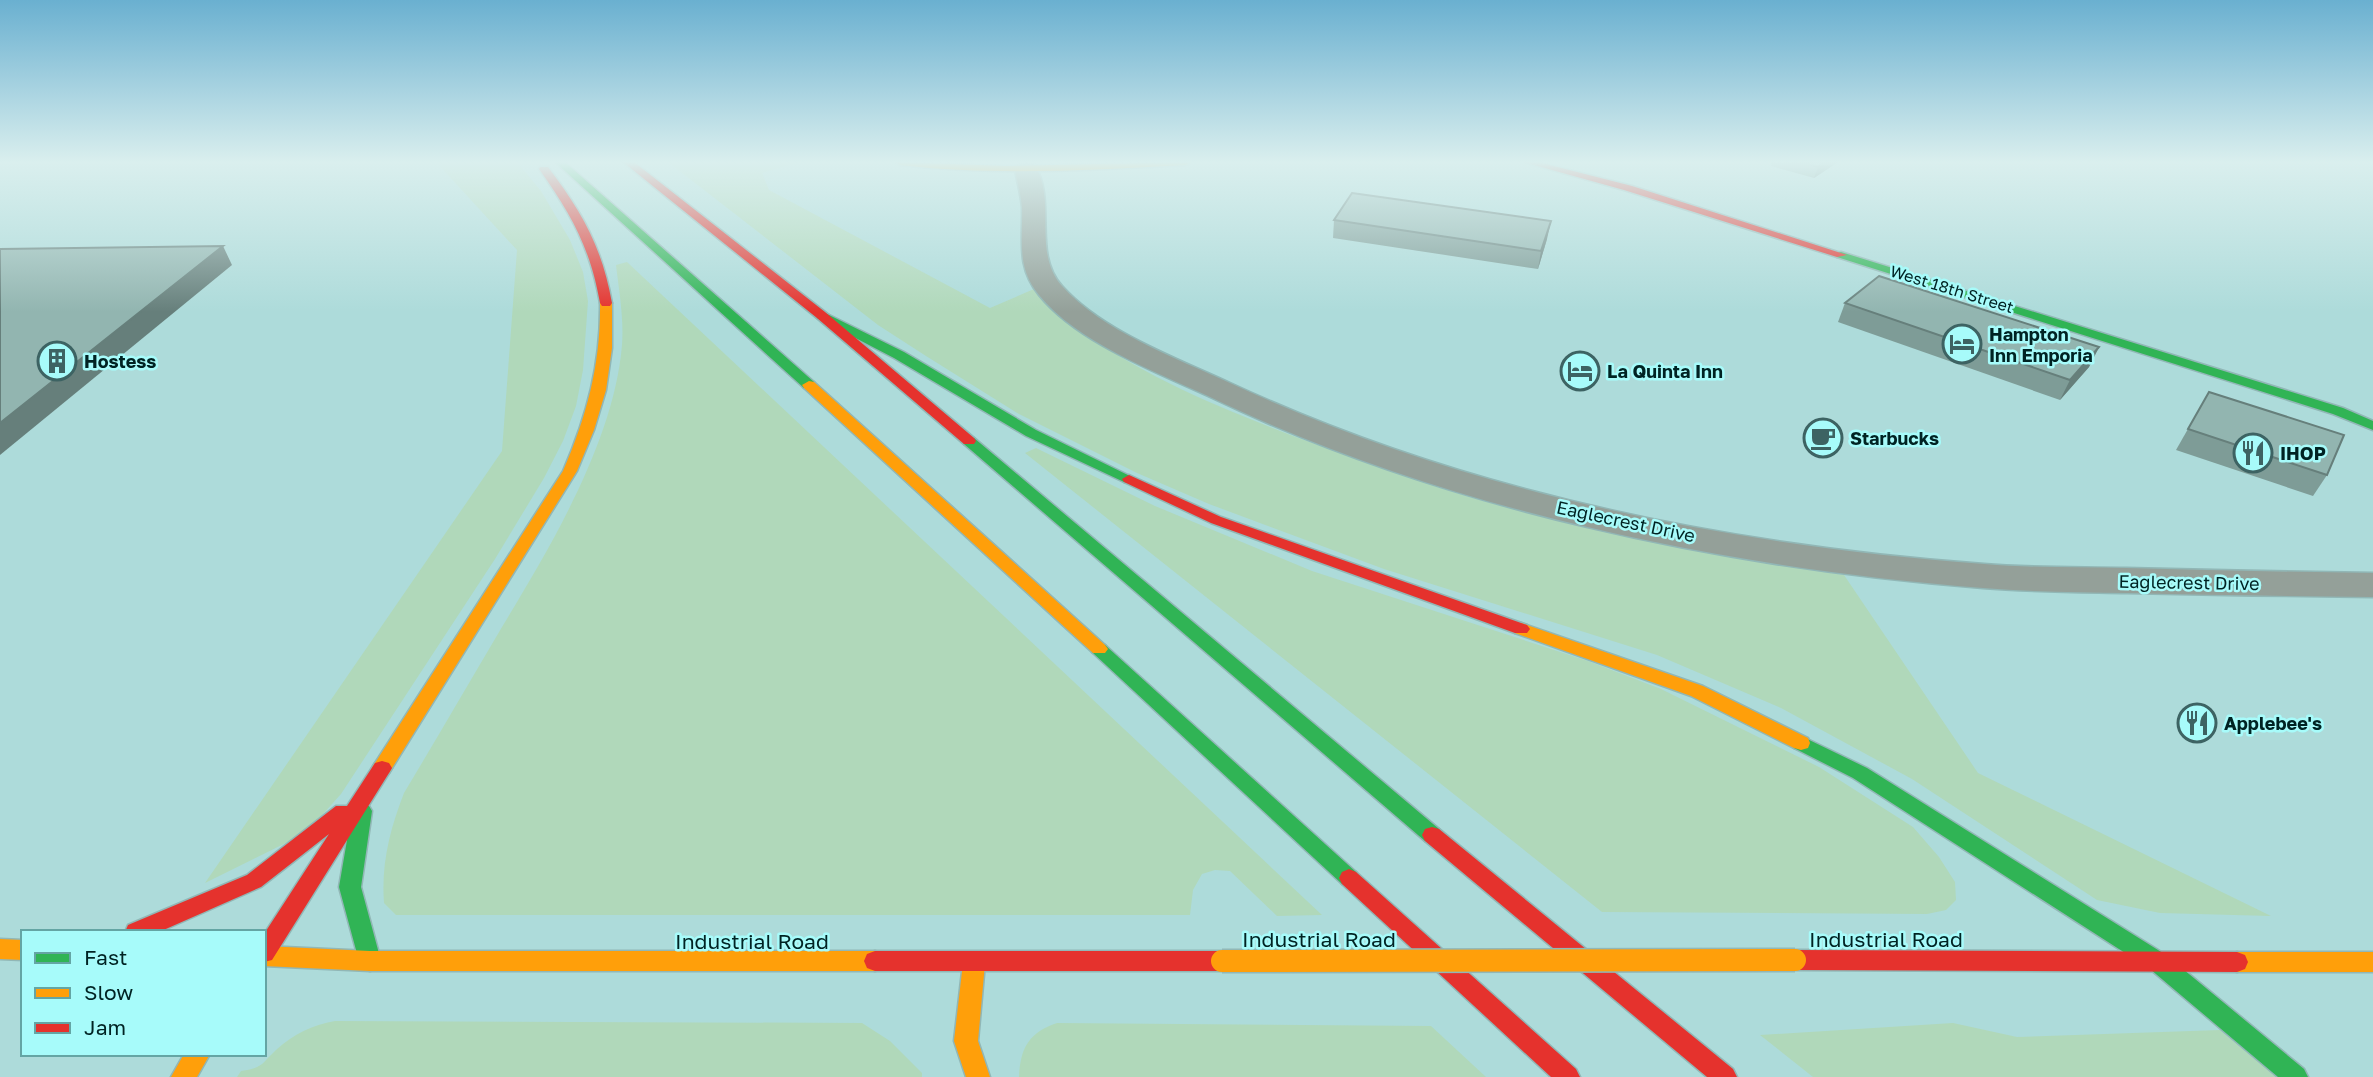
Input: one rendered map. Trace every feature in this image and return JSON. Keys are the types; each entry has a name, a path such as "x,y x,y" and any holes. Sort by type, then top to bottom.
{"main road":[{"path":"266,951 570,471 596,410 605,362 608,325 603,275 594,248 576,212"},
{"path":"617,212 1568,1077"},
{"path":"691,212 821,315 1478,875 1725,1077"},
{"name":"West 18th Street","path":"1702,212 2338,411 2373,426"},
{"path":"821,315 899,355 1031,433 1216,520 1697,691 1860,773 2158,962 2296,1077"},
{"path":"141,930 254,881 364,796"},
{"path":"364,796 350,887 370,961"},
{"path":"0,949 21,950"},
{"name":"Industrial Road","path":"266,954 370,961 2373,962"},
{"path":"974,963 966,1041 978,1077"},
{"path":"183,1077 197,1056"}],"street":[{"name":"Eaglecrest Drive","path":"1034,212 1032,239 1038,273 1052,292 1083,318 1125,344 1225,395 1405,466 1587,514 1672,533 1876,564 1984,576 2373,585"}],"green space":[{"path":"482,212 554,212 570,240 583,272 588,301 583,370 576,406 563,441 495,559 341,794 306,833 205,883 502,451 517,250"},
{"path":"733,212 811,212 990,308 1034,289 1073,325 1159,378 1252,420 1395,473 1476,499 1567,523 1705,552 1844,575 1978,773 2271,916 2160,913 2097,900 1912,779 1781,708 1657,655 1384,569 1209,504 1137,473 1019,414 878,325"},
{"path":"627,262 1322,915 1277,916 1230,871 1215,870 1202,874 1193,890 1190,915 396,915 384,903 383,889 388,847 399,806 404,793 540,562 593,455 617,381 622,345 622,315 616,265"},
{"path":"1036,448 1155,506 1312,571 1588,661 1661,689 1819,767 1913,827 1939,857 1955,882 1956,900 1946,910 1927,914 1602,912 1025,453"},
{"path":"335,1021 862,1023 890,1041 922,1073 922,1077 237,1077 241,1071 261,1065 297,1035"},
{"path":"1057,1023 1431,1026 1486,1077 1019,1077 1024,1049 1028,1042 1040,1031"},
{"path":"1953,1023 2017,1037 2220,1030 2276,1077 1813,1077 1760,1035"}],"building":[{"path":"1339,212 1489,212 1551,221 1541,251 1334,220"},
{"name":"Hostess","path":"223,246 0,423 0,249"},
{"path":"1879,276 2099,347 2070,380 1845,303"},
{"path":"2209,392 2344,435 2327,475 2188,429"}],"traffic: fast":[{"path":"616,212 809,385"},
{"path":"1841,255 2338,411 2373,426"},
{"path":"821,315 899,355 1031,433 1129,479"},
{"path":"969,441 1432,835"},
{"path":"1099,649 1349,878"},
{"path":"1801,743 1860,773 2158,962 2296,1077"},
{"path":"362,811 350,887 370,961"}],"traffic: slow":[{"path":"382,768 570,471 587,430 599,390 606,348 606,303"},
{"path":"809,385 1099,649"},
{"path":"1521,629 1697,691 1801,743"},
{"path":"0,949 21,950"},
{"path":"266,956 370,961 875,961"},
{"path":"1222,961 1795,960"},
{"path":"2237,962 2373,962"},
{"path":"974,963 966,1041 978,1077"},
{"path":"183,1077 197,1056"}],"traffic: jam":[{"path":"575,212 598,263 606,303"},
{"path":"691,212 821,315 969,441"},
{"path":"1705,212 1841,255"},
{"path":"1129,479 1216,520 1521,629"},
{"path":"266,950 382,768"},
{"path":"141,930 254,881 343,812"},
{"path":"1432,835 1725,1077"},
{"path":"1349,878 1568,1077"},
{"path":"1795,960 2237,962"},
{"path":"875,961 1222,961"}],"place":[{"name":"Hampton Inn Emporia","path":"1962,344"},
{"name":"Hostess","path":"57,361"},
{"name":"La Quinta Inn","path":"1580,371"},
{"name":"Starbucks","path":"1823,438"},
{"name":"IHOP","path":"2253,453"},
{"name":"Applebee's","path":"2197,723"}]}
